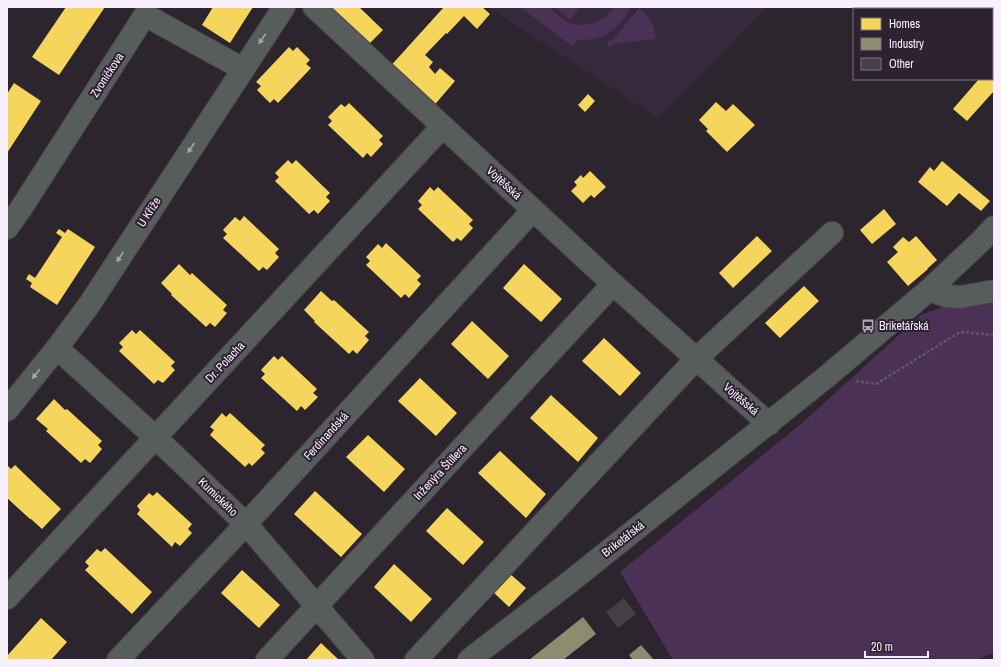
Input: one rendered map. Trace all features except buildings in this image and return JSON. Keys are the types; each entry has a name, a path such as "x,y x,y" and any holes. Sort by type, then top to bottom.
{"street":[{"name":"U Kříže","path":"7,410 57,348 89,305 284,7"},
{"name":"Vojtěšská","path":"314,7 612,284 769,424"},
{"name":"Zvoníčkova","path":"7,228 145,15 243,69"},
{"name":"Dr. Polacha","path":"7,598 443,126"},
{"name":"Ferdinandská","path":"118,660 246,524 533,210"},
{"name":"Briketářská","path":"469,660 769,424 825,378 929,290 994,228"},
{"path":"416,660 696,359 832,233"},
{"name":"Inženýra Štillera","path":"267,660 612,284"},
{"path":"929,290 946,296 960,297 994,291"},
{"name":"Kumického","path":"57,348 155,437 246,524 363,660"}],"path":[{"path":"825,378 876,384 960,332 994,335"}],"shaded area":[{"path":"488,7 767,7 658,118"},
{"path":"520,7 547,7 566,21 579,25 593,23 605,17 614,7 631,7 622,22 610,32 603,36 587,40 578,40 573,47"},
{"path":"554,7 580,7 570,20"},
{"path":"639,8 651,22 656,39 613,44 611,47 608,46 608,42 612,41"},
{"path":"994,300 994,653 975,660 673,660 620,572 802,423 921,315 949,305"}],"place":[{"name":"Briketářská","path":"868,326"}]}
